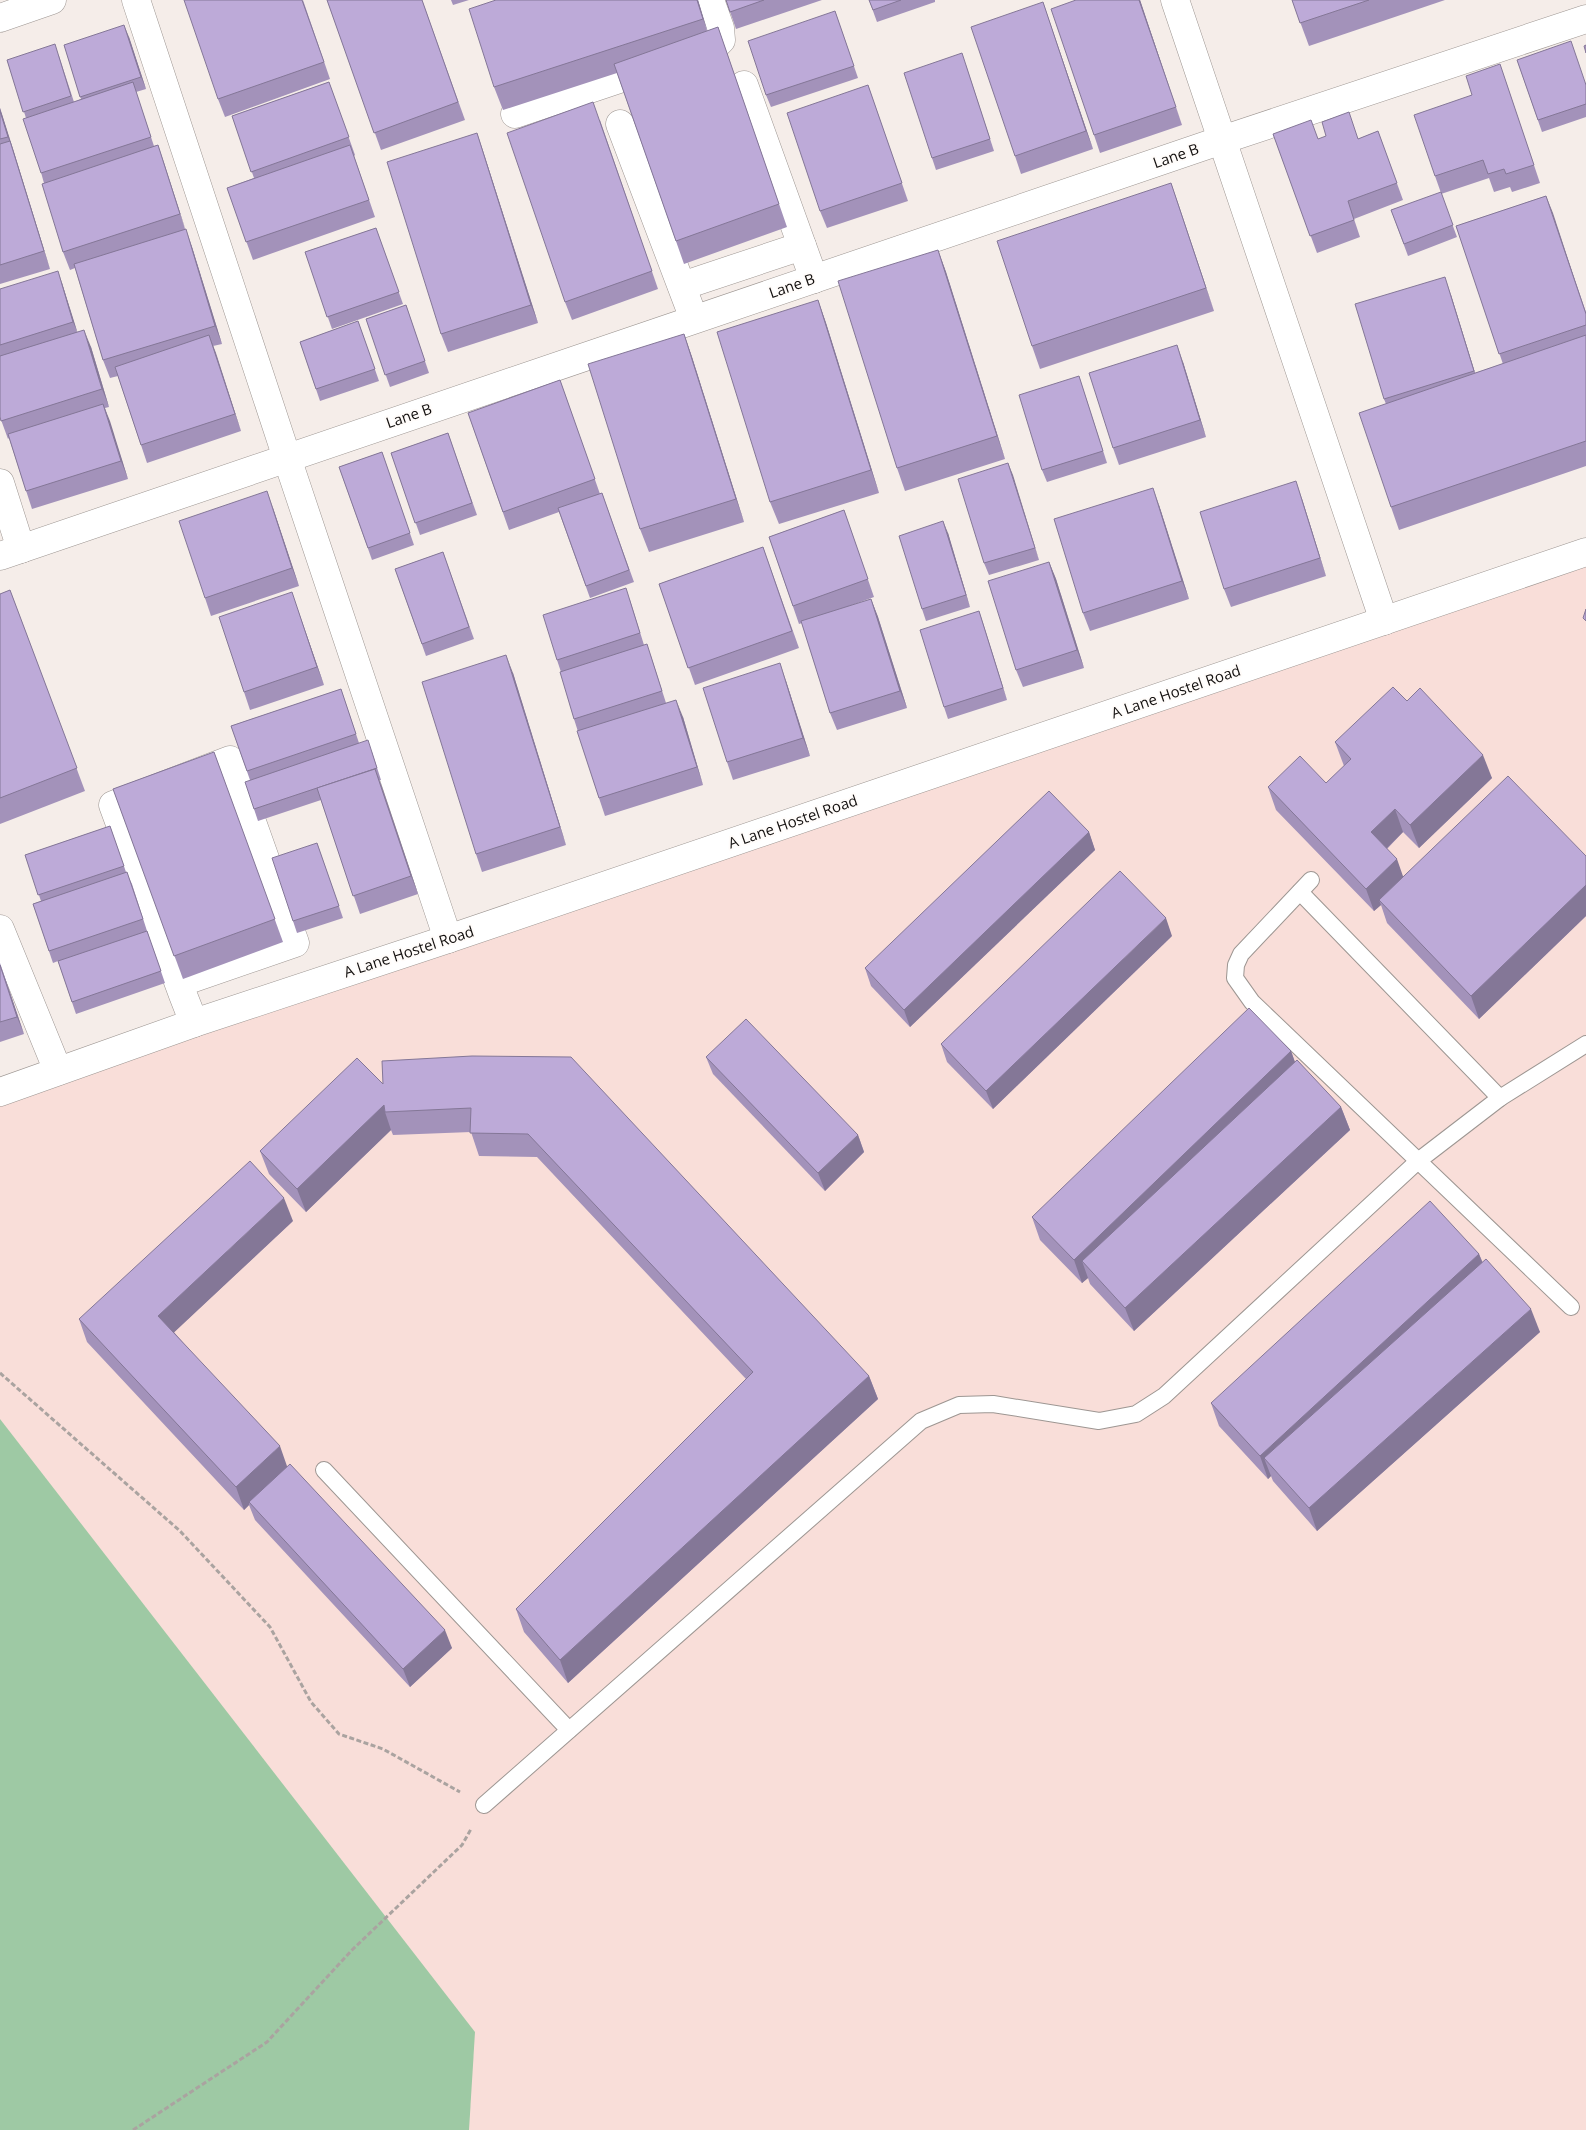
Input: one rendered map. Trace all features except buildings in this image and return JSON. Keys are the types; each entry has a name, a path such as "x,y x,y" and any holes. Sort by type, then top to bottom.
{"street":[{"path":"0,18 52,0"},
{"path":"136,0 286,458 448,939"},
{"path":"515,114 714,47 721,40 720,28 710,0"},
{"path":"1175,0 1384,621"},
{"name":"Lane B","path":"10,552 1222,140 1586,20"},
{"path":"744,84 814,279"},
{"path":"620,124 694,319"},
{"path":"682,286 802,246"},
{"path":"0,483 10,552"},
{"name":"A Lane Hostel Road","path":"0,1092 194,1023 448,939 1586,552"},
{"path":"179,983 295,943 230,760 113,805 179,983 194,1023"},
{"path":"0,929 58,1071"}],"lane":[{"path":"1500,1098 1306,886 1241,954 1236,965 1235,978 1252,1002 1571,1308"},
{"path":"484,1805 921,1421 959,1405 993,1404 1099,1421 1136,1414 1164,1396 1418,1161 1500,1098 1586,1044"},
{"path":"324,1470 569,1730"}],"path":[{"path":"0,1373 180,1531 264,1620 270,1627 311,1702 339,1734 383,1749 484,1805 462,1845 352,1950 267,2042 132,2130"}],"shaded area":[{"path":"1586,561 1586,2130 0,2130 0,1099"}],"green space":[{"path":"0,1419 475,2032 469,2130 0,2130"}]}
